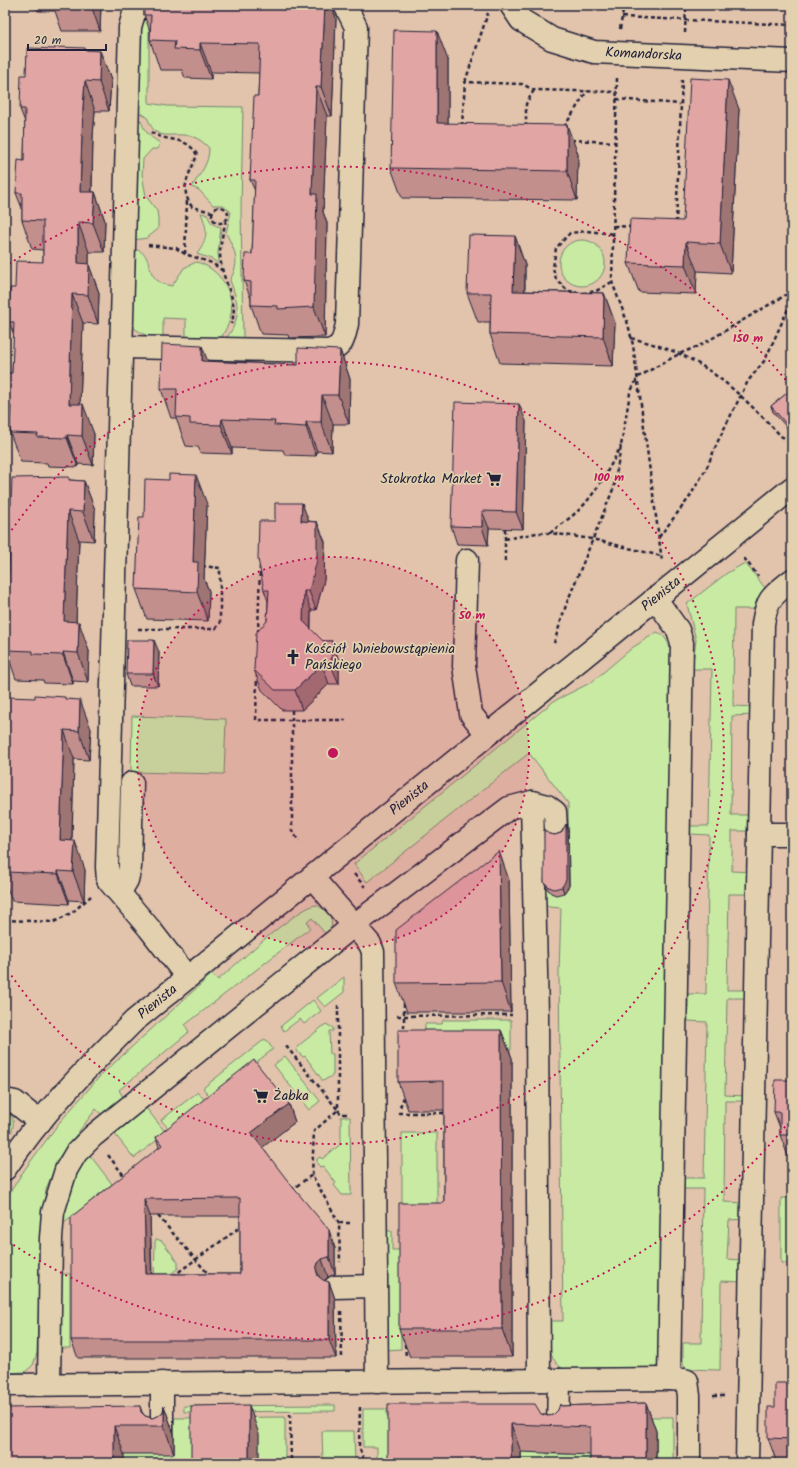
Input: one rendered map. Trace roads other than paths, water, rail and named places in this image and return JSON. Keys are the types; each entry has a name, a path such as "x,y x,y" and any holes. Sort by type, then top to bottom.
{"street":[{"path":"141,5 135,10 130,27 107,867 108,880 120,892 186,977"},
{"path":"122,347 328,351 336,349 341,345 345,336 348,316 356,27 345,5"},
{"name":"Komandorska","path":"511,5 521,20 552,39 594,52 792,61"},
{"name":"Pienista","path":"5,1170 40,1122 88,1068 134,1021 186,977 312,877 792,488"},
{"path":"467,560 464,666 471,714 487,734"},
{"path":"747,1463 763,624 767,604 772,596 792,580"},
{"path":"655,598 678,630 682,643 669,1379"},
{"path":"120,892 130,867 132,783"},
{"path":"49,1384 50,1238 53,1212 66,1170 76,1153 93,1136 353,926 509,808 532,802 547,806 555,812 556,829"},
{"path":"532,802 537,1014 549,1380 558,1432"},
{"path":"759,834 792,834"},
{"path":"312,877 370,944 373,952 375,1286 368,1382"},
{"path":"5,1100 15,1102 40,1122"},
{"path":"338,1287 375,1286"},
{"path":"5,1385 669,1379 687,1381 689,1396 689,1463"},
{"path":"162,1384 162,1433"}],"place":[{"name":"Stokrotka Market","path":"494,479"},
{"name":"Kościół Wniebowstąpienia Pańskiego","path":"293,657"},
{"name":"Żabka","path":"261,1096"}]}
